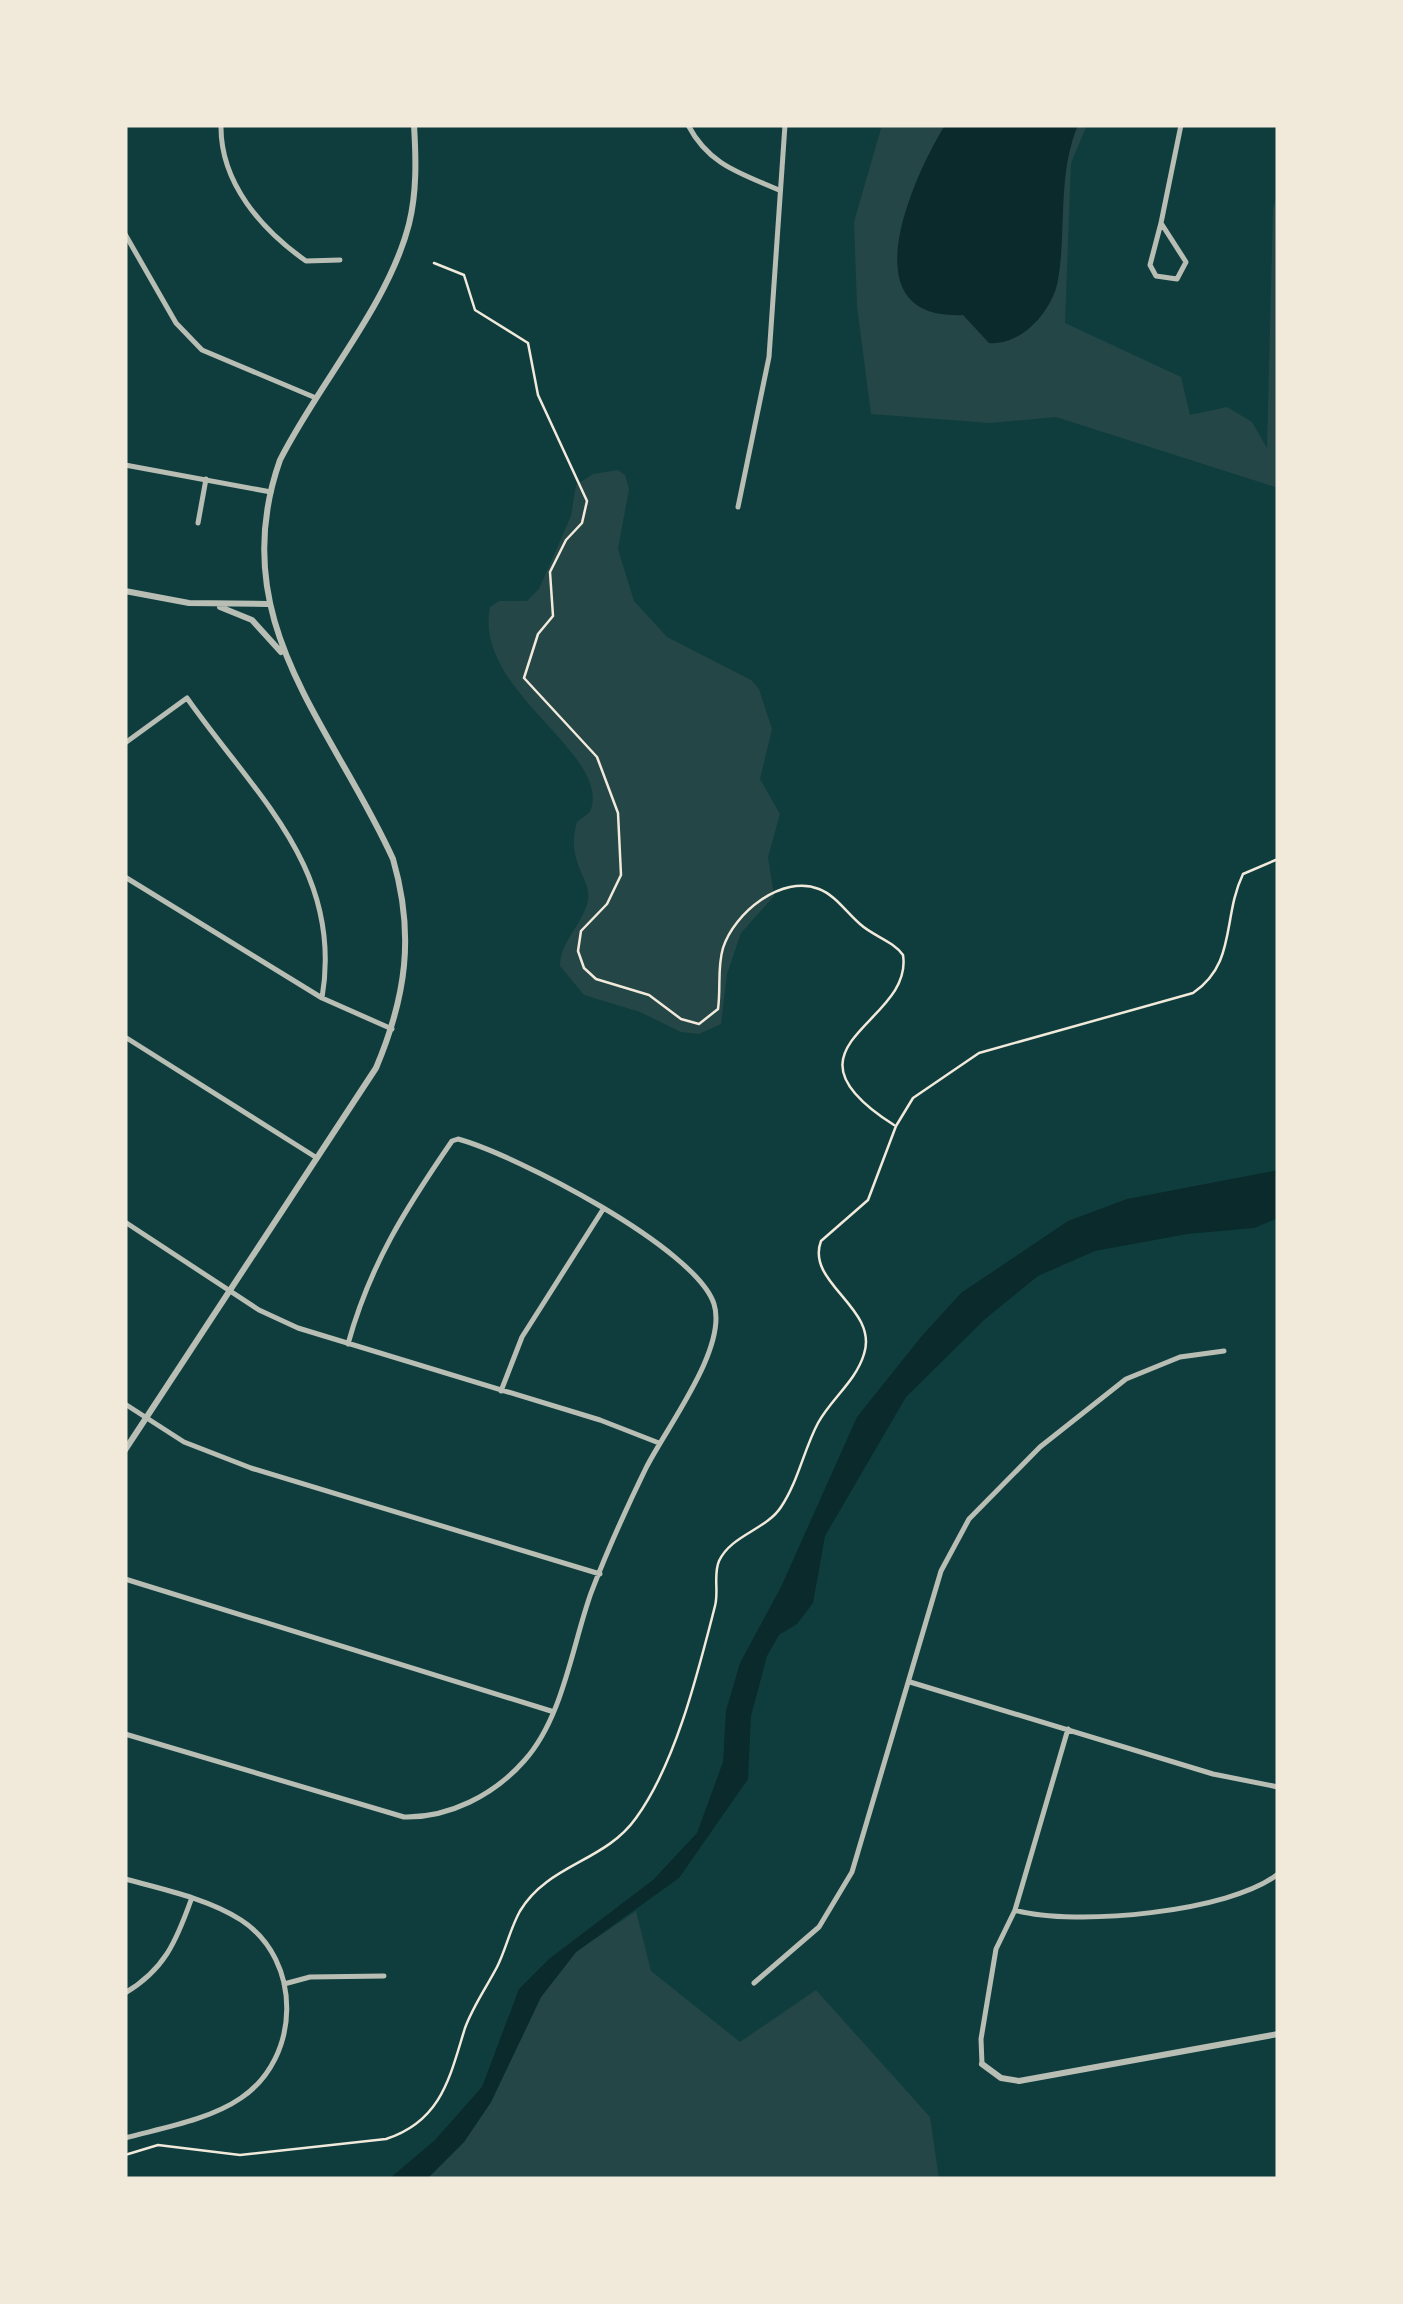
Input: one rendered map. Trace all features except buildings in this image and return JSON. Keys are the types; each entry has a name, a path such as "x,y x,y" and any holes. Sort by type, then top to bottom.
{"street":[{"path":"220,125 226,164 263,227 306,261 340,260"},
{"path":"125,1450 376,1068 402,999 407,944 397,875 387,846 285,657 268,604 264,558 271,492 280,460 386,280 403,242 415,178 414,125"},
{"path":"688,125 699,147 725,169 779,190"},
{"path":"738,507 770,357 785,125"},
{"path":"1160,224 1186,262 1178,280 1171,282 1156,276 1150,266 1181,125"},
{"path":"125,234 176,323 202,350 316,398"},
{"path":"125,466 271,492"},
{"path":"198,522 206,479"},
{"path":"125,591 214,604 268,604"},
{"path":"214,604 252,620 285,657"},
{"path":"125,743 187,698 280,822 308,869 327,933 322,998"},
{"path":"125,877 322,998 392,1029"},
{"path":"125,1037 318,1158"},
{"path":"125,1734 366,1809 421,1817 467,1804 502,1782 536,1746 552,1712 600,1574 660,1444 708,1355 716,1307 706,1286 680,1258 545,1174 462,1140 452,1140 372,1267 348,1344"},
{"path":"501,1391 522,1337 603,1211"},
{"path":"125,1222 231,1291 298,1328 660,1444"},
{"path":"754,1983 819,1927 839,1900 868,1826 950,1549 1003,1482 1126,1379 1180,1357 1224,1351"},
{"path":"125,1404 198,1449 251,1468 600,1574"},
{"path":"125,1580 552,1712"},
{"path":"910,1682 1213,1774 1278,1787"},
{"path":"1068,1730 1015,1910 996,1949 981,2039 982,2064 1002,2078 1019,2081 1278,2034"},
{"path":"1015,1910 1058,1919 1116,1917 1250,1892 1278,1874"},
{"path":"125,1879 244,1922 266,1945 284,1984 288,2010 280,2049 257,2086 225,2108 125,2138"},
{"path":"125,1994 161,1966 177,1941 191,1900"},
{"path":"284,1984 310,1977 384,1976"}],"path":[{"path":"434,263 466,278 472,305 486,318 520,336 530,348 538,395 568,453 587,507 550,572 554,616 538,634 524,678 597,757 615,801 622,865 615,890 578,938 584,968 596,979 659,1000 685,1022 702,1023 718,1009 724,946 744,915 762,900 791,887 811,886 826,892 853,918 898,948 904,959 898,980 850,1046 843,1067 854,1096 896,1126"},
{"path":"125,2155 158,2145 240,2155 386,2139 407,2132 431,2108 452,2079 470,2016 530,1897 554,1874 596,1856 611,1844 645,1805 682,1724 717,1601 716,1571 720,1557 781,1507 818,1422 858,1370 866,1345 860,1318 816,1258 821,1241 868,1200 896,1126 913,1098 979,1054 1193,993 1212,980 1220,966 1232,904 1244,874 1278,860"}],"shaded area":[{"path":"882,125 1087,125 1071,163 1065,323 1181,377 1190,415 1227,407 1252,422 1267,448 1273,208 1278,193 1278,488 1056,417 990,423 871,414 857,306 854,222"},
{"path":"945,125 1078,125 1067,163 1061,260 1055,291 1043,314 1013,339 989,343 963,315 928,311 907,295 898,272 898,242 906,210"},
{"path":"618,470 625,475 629,489 618,549 634,601 667,637 751,680 759,689 772,729 760,779 780,814 768,857 774,896 741,933 727,974 721,1024 699,1034 681,1032 640,1012 584,995 560,966 564,948 588,900 574,836 577,822 590,812 592,790 582,767 520,694 502,667 490,638 490,607 499,601 527,601 539,589 571,516 576,485 593,474"},
{"path":"1278,1170 1278,1218 1254,1228 1187,1234 1095,1251 1038,1276 985,1319 906,1397 825,1536 813,1603 797,1624 779,1635 767,1656 751,1716 748,1779 679,1878 576,1952 541,1997 491,2102 464,2142 427,2179 389,2179 435,2140 482,2087 519,1989 549,1959 653,1880 697,1833 723,1762 726,1711 740,1663 781,1587 857,1417 921,1337 961,1293 1068,1221 1127,1199"},
{"path":"636,1911 651,1971 740,2042 816,1990 930,2117 939,2179 427,2179 464,2142 491,2102 541,1997 576,1952"}]}
